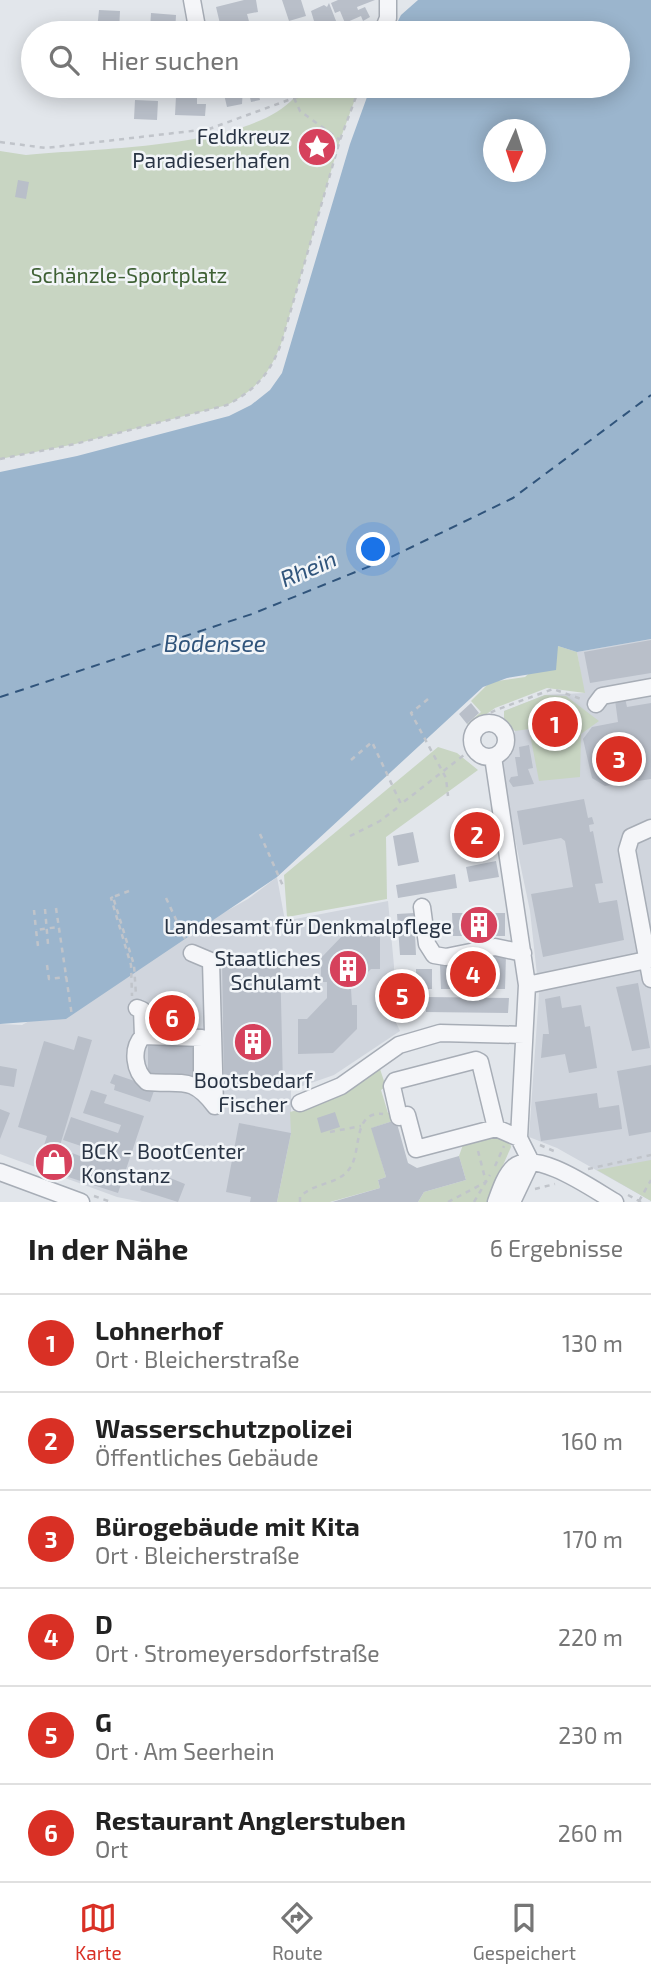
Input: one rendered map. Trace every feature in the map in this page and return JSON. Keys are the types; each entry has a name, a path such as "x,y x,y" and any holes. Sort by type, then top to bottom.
{"street":[{"path":"192,0 196,21"},
{"path":"387,21 388,0"},
{"path":"596,704 603,696 651,687"},
{"path":"488,722 499,725 506,735 505,746 493,757 481,756 473,748 474,731 488,722"},
{"path":"493,757 527,985 519,1138 531,1162"},
{"path":"651,828 631,838 627,850 651,979"},
{"path":"422,907 426,944 434,955 446,957 495,947 523,953"},
{"path":"134,1002 142,1010 143,1036 138,1042 136,1062 140,1076 147,1082 191,1083 202,1088 215,1106 211,961 192,953"},
{"path":"527,985 649,960"},
{"path":"300,1103 341,1086 399,1045 440,1033 524,1035"},
{"path":"143,1036 202,1038 202,1088"},
{"path":"496,1128 480,1062 476,1060 395,1081 392,1086 399,1117 407,1115 416,1149 496,1128 519,1138"},
{"path":"512,1202 531,1162"},
{"path":"496,1202 511,1170 516,1165 531,1162 551,1166 615,1202"},
{"path":"0,1172 78,1201"}],"path":[{"path":"0,142 46,148 209,129 295,98 300,111 340,140"},
{"path":"0,458 75,444 227,405 247,395 262,381 273,366 282,341 340,140 356,98"},
{"path":"488,722 491,713 496,710 552,689 596,704"},
{"path":"428,699 411,713 442,772 449,796"},
{"path":"351,760 372,742 400,802"},
{"path":"350,836 380,821 400,802 473,748"},
{"path":"260,834 283,886"},
{"path":"113,897 129,891"},
{"path":"113,897 134,965 134,1002"},
{"path":"113,897 111,898 131,965 134,1002"},
{"path":"166,898 192,953"},
{"path":"56,908 72,1016"},
{"path":"45,909 48,944"},
{"path":"34,910 38,946"},
{"path":"36,930 58,927"},
{"path":"47,965 49,979 66,978"},
{"path":"300,1202 300,1197 312,1186 342,1177 350,1169 356,1157 361,1126 369,1117 377,1113 399,1117"},
{"path":"330,1132 361,1126"},
{"path":"448,1202 485,1182 482,1158 473,1134"},
{"path":"579,1182 590,1168 651,1155"},
{"path":"639,1202 651,1180"},
{"path":"528,1196 544,1184 557,1184"}],"shaded area":[{"path":"651,639 651,1201 557,1148 529,1137 539,993 530,911 499,762 512,748 515,731 504,718 504,711 545,695 584,693 577,652"},
{"path":"277,877 285,921 388,901 394,966 393,1016 400,1031 334,1075 291,1090 291,1133 276,1202 142,1202 117,1197 0,1154 0,1024 22,1025 248,899"}],"green space":[{"name":"Schänzle-Sportplatz","path":"294,98 355,98 340,140 282,341 262,379 247,393 227,405 75,444 0,459 0,151 26,155 168,143 207,137 272,115"},
{"path":"558,646 577,652 585,693 547,688 495,708 470,726 467,724 481,712 471,701 490,682 525,677"},
{"path":"545,695 566,696 599,721 581,734 580,777 539,781 529,729 515,731 504,718 504,711"},
{"path":"438,747 457,753 478,770 386,837 387,899 287,917 284,875"},
{"path":"380,1069 386,1087 381,1090 388,1113 398,1111 396,1120 372,1128 386,1177 378,1180 380,1188 330,1202 277,1202 291,1133 290,1112 323,1103"},
{"path":"507,1129 511,1147 487,1202 418,1202 424,1192 466,1180 459,1156 465,1139"},
{"path":"651,1160 651,1201 597,1170"}],"water":[{"name":"Bodensee","path":"418,0 651,0 651,639 577,652 558,646 556,670 507,678 483,687 277,877 66,1019 0,1024 0,472 77,456 229,416 251,405 270,390 282,373 350,144 367,98 630,98 630,21 398,21"}],"building":[{"path":"256,0 258,12 247,14 249,21 219,21 216,7"},
{"path":"282,0 301,0 306,16 289,21"},
{"path":"338,0 375,0 357,7 358,10 365,7 370,17 363,21 361,16 344,21 340,11 335,13 331,3"},
{"path":"329,3 336,21 314,21 311,11 324,5 327,7"},
{"path":"99,10 120,11 120,21 98,21"},
{"path":"151,13 176,15 176,21 151,21"},
{"path":"176,98 197,98 197,104 206,104 205,116 175,115"},
{"path":"225,98 242,98 242,104 227,107"},
{"path":"135,100 158,101 157,120 134,119"},
{"path":"18,180 29,182 26,199 15,197"},
{"path":"651,640 651,673 590,683 584,652"},
{"path":"625,698 627,707 651,703 651,779 605,786 592,778 583,739 592,727 618,722 615,700"},
{"path":"471,703 479,713 467,724 459,714"},
{"path":"564,704 567,741 546,743 542,706"},
{"path":"529,745 533,768 528,769 534,784 513,787 509,781 511,777 518,776 515,757 520,757 519,747"},
{"path":"584,799 588,818 592,817 594,824 589,825 590,832 593,831 603,883 595,884 599,903 617,900 624,940 543,957 531,894 573,887 565,841 561,838 523,845 517,811"},
{"path":"489,820 494,846 465,851 461,825"},
{"path":"413,832 419,862 398,866 393,836"},
{"path":"496,861 499,877 469,882 466,867"},
{"path":"455,874 457,888 398,898 396,885"},
{"path":"414,913 416,955 400,955 397,914"},
{"name":"Landesamt für Denkmalpflege","path":"452,913 505,913 505,936 453,936"},
{"path":"380,933 380,969 371,969 351,989 352,1005 357,1005 357,1029 333,1053 298,1054 298,1019 307,1019 327,998 327,982 321,982 321,958 344,934"},
{"path":"490,955 506,955 505,989 490,989"},
{"name":"Bootsbedarf Fischer","path":"280,957 283,1085 224,1086 222,959"},
{"path":"465,959 481,959 481,989 465,989"},
{"path":"440,964 456,964 457,989 441,989"},
{"path":"416,969 432,969 432,989 416,989"},
{"path":"396,979 408,979 408,1014 395,1014"},
{"path":"638,983 650,1048 632,1051 616,987"},
{"path":"560,996 562,1008 581,1005 585,1027 590,1026 597,1068 569,1073 565,1054 541,1058 543,1034 549,1034 545,999"},
{"path":"426,997 509,998 508,1013 426,1012"},
{"path":"148,1006 196,1006 197,1030 148,1031"},
{"path":"78,1036 92,1040 58,1152 80,1156 82,1150 92,1154 93,1150 63,1140 71,1117 118,1133 121,1125 83,1113 91,1090 107,1095 104,1103 144,1116 118,1193 65,1176 67,1172 58,1169 56,1173 37,1167 47,1136 18,1127 44,1041 74,1050"},
{"path":"198,1042 198,1079 148,1080 148,1043"},
{"path":"651,1065 651,1132 629,1136 617,1071"},
{"path":"0,1066 17,1069 14,1087 0,1085"},
{"path":"114,1074 155,1088 150,1102 114,1090 115,1085 110,1083"},
{"path":"597,1093 599,1108 619,1105 622,1129 541,1141 535,1102"},
{"path":"0,1109 10,1113 0,1139"},
{"path":"335,1112 340,1127 321,1133 317,1118"},
{"path":"396,1120 408,1163 417,1168 459,1156 466,1180 424,1192 418,1202 332,1202 380,1188 378,1180 386,1177 371,1128"},
{"path":"239,1123 291,1133 277,1202 250,1202 251,1197 226,1192"},
{"path":"148,1169 185,1184 178,1202 140,1190"}],"ferry route":[{"path":"0,697 252,614 385,560 513,498 651,395"}],"place":[{"name":"Feldkreuz Paradieserhafen","path":"317,147"},
{"name":"Lohnerhof","path":"555,724"},
{"name":"Bürogebäude mit Kita","path":"619,759"},
{"name":"Wasserschutzpolizei","path":"477,835"},
{"name":"Landesamt für Denkmalpflege","path":"479,925"},
{"name":"Staatliches Schulamt","path":"348,969"},
{"name":"D","path":"473,974"},
{"name":"G","path":"402,996"},
{"name":"Restaurant Anglerstuben","path":"172,1018"},
{"name":"Bootsbedarf Fischer","path":"253,1042"},
{"name":"BCK - BootCenter Konstanz","path":"54,1162"}],"water label":[{"name":"Rhein","path":"308,568"}]}
